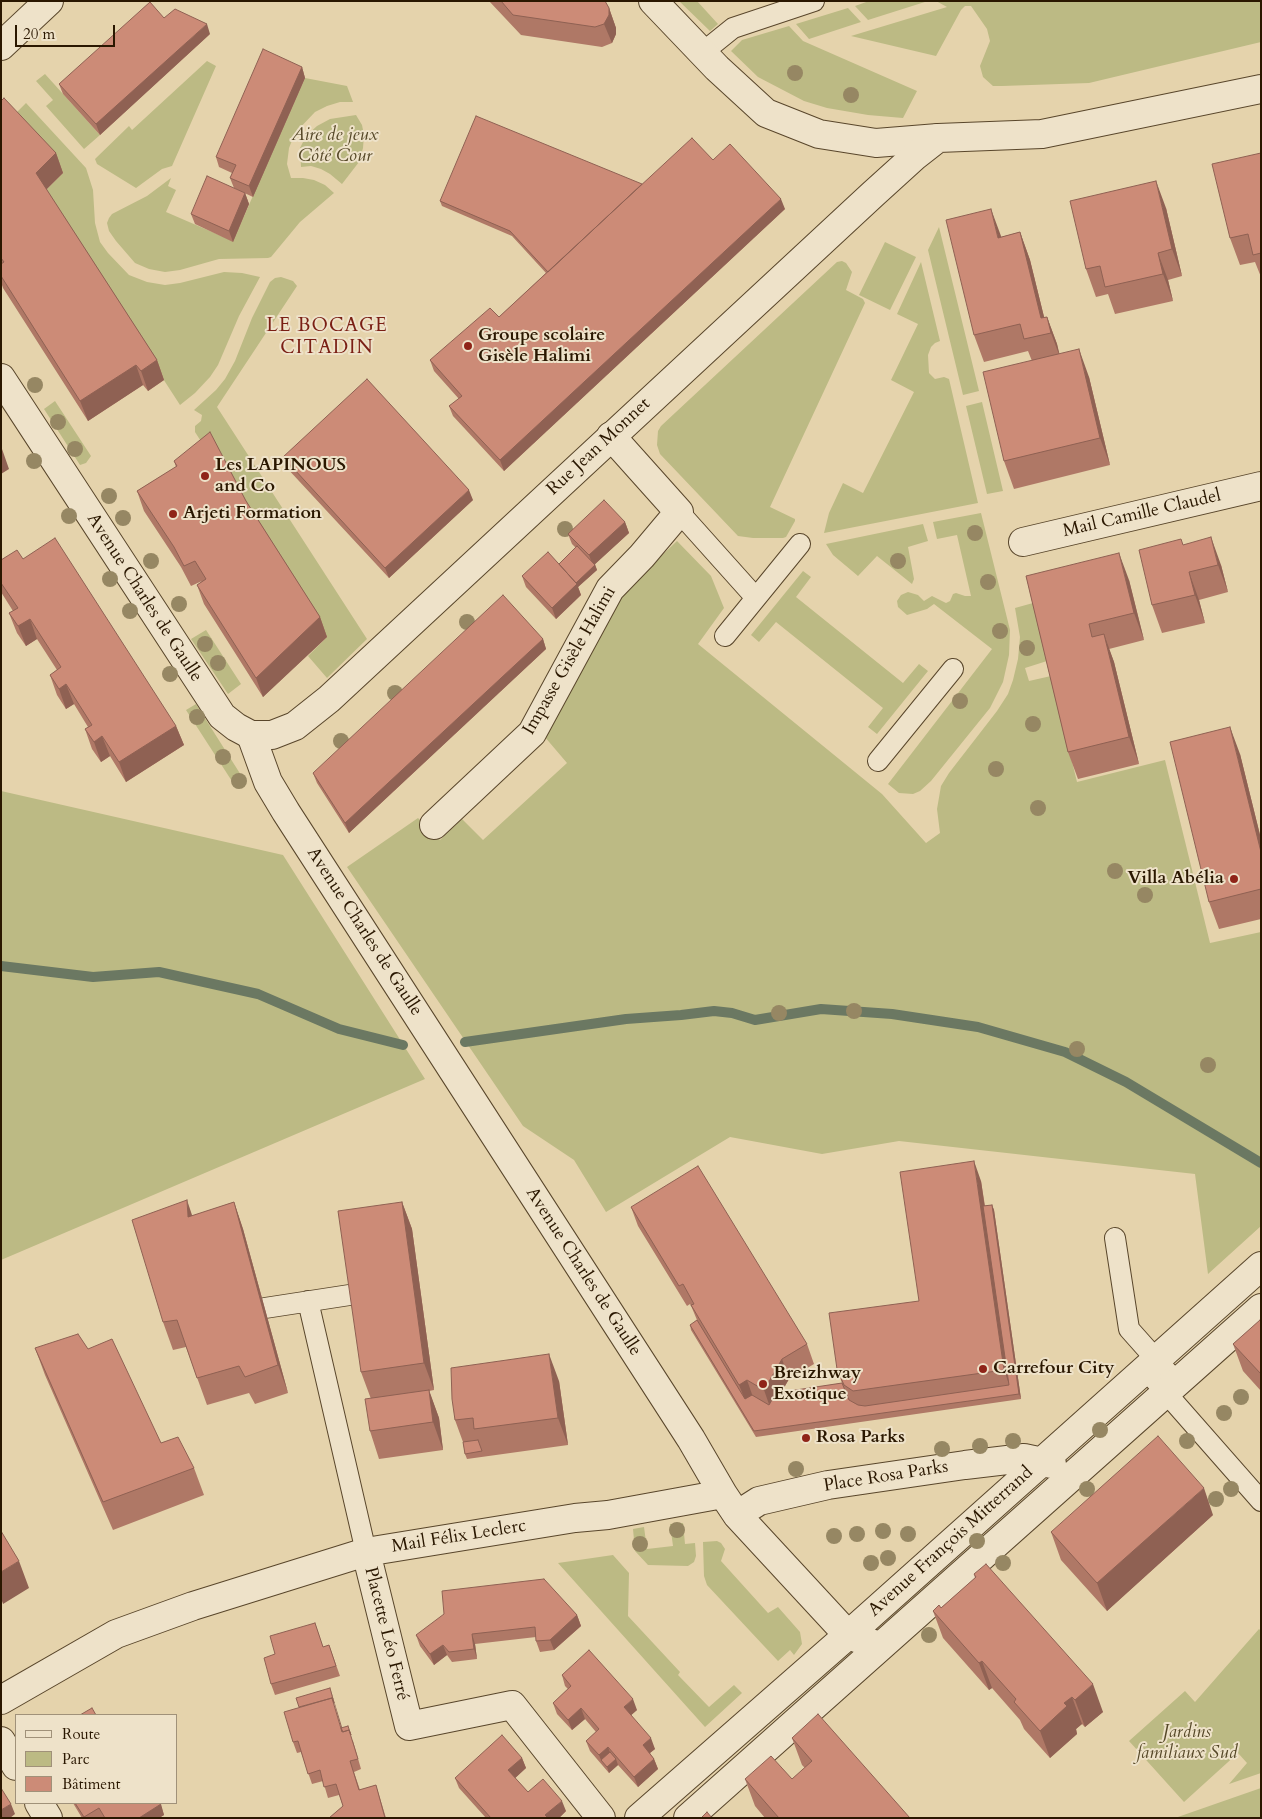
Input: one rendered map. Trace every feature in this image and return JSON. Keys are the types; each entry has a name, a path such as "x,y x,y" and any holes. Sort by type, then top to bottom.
{"street":[{"path":"1,46 49,1"},
{"path":"653,1 702,53 766,112 819,134 876,143 938,138 1042,134 1261,89"},
{"name":"Rue Jean Monnet","path":"251,734 272,735 295,726 310,715 885,183 938,138"},
{"name":"Avenue Charles de Gaulle","path":"1,378 207,695 222,716 236,727 251,734 268,782 286,812 692,1439 730,1505"},
{"path":"610,436 679,512"},
{"name":"Mail Camille Claudel","path":"1023,542 1261,486"},
{"name":"Impasse Gisèle Halimi","path":"434,825 532,733 610,590 679,512"},
{"name":"Avenue François Mitterrand","path":"640,1818 1261,1266"},
{"name":"Avenue François Mitterrand","path":"688,1818 1261,1308"},
{"name":"Place Rosa Parks","path":"730,1505 760,1501 828,1485 1024,1458 1041,1461 1076,1472"},
{"path":"730,1505 848,1635 880,1646"},
{"name":"Mail Félix Leclerc","path":"1,1700 116,1634 193,1606 366,1552 575,1518 730,1505"},
{"name":"Placette Léo Ferré","path":"366,1552 409,1726 512,1705 601,1818"},
{"path":"1,1741 15,1764"},
{"path":"40,1804 48,1818"}],"lane":[{"path":"702,53 733,28 814,1"},
{"path":"679,512 756,598"},
{"path":"725,636 800,544"},
{"path":"878,761 954,669"},
{"path":"1115,1238 1129,1329 1150,1364 1261,1501"},
{"path":"265,1308 356,1294"},
{"name":"Placette Léo Ferré","path":"308,1301 366,1552"}],"green space":[{"path":"679,1 697,1 718,24 710,31"},
{"path":"869,1 928,1 868,20 855,6"},
{"path":"936,1 1261,1 1261,42 1089,83 993,86 983,77 980,66 990,41 987,29 971,6 965,6 961,10 936,56 851,36 947,7"},
{"path":"848,8 861,22 809,39 796,24"},
{"path":"789,26 803,41 917,91 903,118 868,115 827,108 804,101 758,77 731,51 742,40"},
{"path":"207,61 216,66 172,166 162,169 136,188 97,164 95,159 129,126 132,130"},
{"path":"45,74 100,135 84,149 46,106 53,100 36,81"},
{"path":"305,78 347,86 353,102 340,102 315,112 295,133 289,148 287,164 291,178 314,180 325,185 334,193 300,222 271,257 219,259 180,270 165,272 149,269 135,263 109,231 107,223 109,218 112,214 147,196 171,178 168,186 176,190 166,212 233,241"},
{"path":"26,103 86,168 93,190 95,223 100,242 129,275 147,282 165,285 224,272 260,277 239,316 218,365 195,393 180,405 43,193 63,173 11,118"},
{"name":"Aire de jeux Côté Cour","path":"356,115 362,125 364,135 363,148 359,162 342,184 321,169 311,166 301,167 300,148 306,136 317,126 330,119"},
{"path":"939,227 979,391 963,395 928,250"},
{"path":"885,242 916,257 890,310 859,295"},
{"path":"842,261 846,263 852,272 846,290 863,299 865,303 770,507 795,519 795,521 786,537 783,538 738,536 660,454 657,445 658,431 661,426 837,262"},
{"path":"921,262 940,341 931,347 928,355 929,373 935,379 944,377 949,379 978,503 824,533 829,513 843,483 863,493 914,392 891,380 918,324 897,314"},
{"path":"281,277 293,281 297,286 217,407 367,639 327,678 308,656 327,637 195,432 195,426 201,421 202,415 194,410 225,379 270,282 275,278"},
{"path":"55,401 91,456 86,463 80,465 44,409"},
{"path":"982,402 1003,491 987,494 966,406"},
{"path":"981,513 1010,630 1009,655 1003,682 990,708 931,781 920,791 913,794 899,793 888,784 992,649 934,604 927,609 907,615 898,607 897,601 901,595 908,592 918,595 924,601 932,596 946,603 956,593 971,596 957,535 937,539 933,522"},
{"path":"923,524 928,541 908,547 914,579 912,584 877,556 858,576 833,555 826,544"},
{"path":"677,541 711,576 724,608 698,644 882,794 926,843 940,833 937,809 941,786 1008,694 1018,659 1020,637 1015,608 1033,603 1047,661 1025,668 1029,681 1051,676 1077,782 1165,760 1210,943 1261,932 1261,1226 1208,1274 1195,1174 899,1141 822,1154 730,1137 606,1212 574,1160 523,1126 347,867 418,818 440,840 462,819 483,840 567,763 544,736 620,595"},
{"path":"803,571 811,577 796,597 903,683 919,664 928,671 877,734 868,727 883,708 776,622 759,642 751,635"},
{"path":"206,630 241,684 228,694 191,639"},
{"path":"196,704 246,783 237,789 186,710"},
{"path":"1,791 283,855 425,1079 1,1260"},
{"path":"683,1523 685,1544 695,1543 696,1556 694,1562 688,1566 648,1565 635,1551 633,1529 644,1527 647,1549 673,1546 670,1524"},
{"path":"717,1541 725,1549 721,1561 768,1613 778,1607 800,1632 802,1644 794,1655 790,1650 778,1661 707,1585 704,1576 703,1542"},
{"path":"613,1555 629,1573 628,1616 680,1672 678,1675 709,1707 734,1685 742,1693 705,1727 558,1563"},
{"name":"Jardins familiaux Sud","path":"1259,1629 1261,1631 1261,1773 1229,1784 1247,1763 1238,1753 1184,1802 1129,1741 1185,1691 1195,1702"},
{"name":"Jardins familiaux Sud","path":"1261,1788 1261,1818 1175,1818 1238,1796"}],"building":[{"path":"501,1 605,1 609,8 609,15 604,24 595,27 513,15"},
{"path":"150,2 164,18 175,9 207,24 96,124 59,84"},
{"path":"263,49 302,67 249,186 230,178 236,165 216,157"},
{"path":"4,98 56,153 36,173 157,360 141,371 136,365 80,401 1,276 1,264 4,262 1,258 1,101"},
{"path":"476,116 642,184 548,272 510,231 440,201"},
{"path":"692,138 713,160 730,144 781,199 500,460 449,406 462,396 430,360 490,308 499,317"},
{"path":"1261,153 1261,253 1253,255 1248,234 1230,238 1212,164"},
{"path":"207,176 245,193 229,231 191,214"},
{"path":"1156,181 1172,249 1158,253 1163,274 1105,287 1100,266 1086,269 1070,201"},
{"path":"991,209 998,238 1020,232 1041,318 1047,317 1051,333 1024,339 1020,324 974,335 946,220"},
{"path":"1079,349 1100,438 1004,461 983,372"},
{"path":"367,379 469,490 385,568 283,457"},
{"path":"210,432 246,501 320,617 256,678 197,585 206,579 195,561 184,566 174,547 137,491 177,466 174,461"},
{"path":"604,500 625,522 589,555 568,534"},
{"path":"1211,537 1218,565 1189,572 1195,595 1152,605 1139,550 1181,539 1183,545"},
{"path":"55,538 176,726 119,762 102,736 94,742 85,729 92,725 66,684 59,689 50,675 61,667 30,619 18,626 9,613 18,608 1,583 1,560 17,550 23,559"},
{"path":"577,546 595,565 576,583 559,564"},
{"path":"548,552 577,584 552,608 522,576"},
{"path":"1119,553 1134,613 1089,624 1092,637 1104,634 1129,737 1068,752 1026,576"},
{"path":"503,595 543,639 345,823 313,773"},
{"name":"Villa Abélia","path":"1230,727 1261,852 1261,889 1209,902 1170,742"},
{"path":"974,1161 1004,1370 853,1391 844,1385 837,1369 829,1313 919,1301 900,1172"},
{"path":"698,1166 807,1344 782,1359 764,1390 747,1380 739,1385 691,1305 694,1304 683,1284 679,1286 631,1207"},
{"path":"187,1200 188,1217 234,1202 278,1365 245,1377 239,1366 197,1378 177,1320 163,1322 132,1220"},
{"path":"402,1202 424,1363 361,1372 338,1211"},
{"path":"992,1205 1019,1394 754,1431 690,1325 697,1320 745,1399 752,1395 769,1405 776,1393 842,1383 849,1400 858,1405 865,1406 1009,1385 983,1206"},
{"path":"1261,1320 1261,1374 1233,1344"},
{"path":"78,1334 88,1349 112,1339 161,1443 178,1437 194,1468 103,1502 35,1348"},
{"path":"549,1354 558,1418 474,1429 473,1418 455,1420 451,1368"},
{"path":"429,1390 433,1422 370,1431 365,1399"},
{"path":"1158,1436 1204,1488 1097,1583 1051,1532"},
{"path":"478,1440 482,1451 465,1454 463,1442"},
{"path":"1,1531 19,1561 1,1572"},
{"path":"986,1564 1093,1684 1075,1700 1072,1697 1064,1703 1067,1706 1040,1731 1014,1702 1016,1699 982,1661 979,1663 933,1611 939,1605 941,1608 976,1577 974,1574"},
{"path":"544,1579 577,1615 550,1640 536,1641 535,1627 472,1634 474,1649 449,1652 443,1645 430,1654 416,1635 444,1614 442,1591"},
{"path":"315,1623 323,1647 329,1645 336,1666 271,1684 264,1658 275,1654 270,1636"},
{"path":"589,1650 633,1699 624,1707 651,1738 643,1745 654,1759 634,1777 608,1747 599,1755 586,1741 599,1729 581,1708 568,1720 553,1703 571,1686 562,1675"},
{"path":"330,1688 334,1703 332,1698 299,1707 296,1698"},
{"path":"332,1698 342,1732 349,1730 358,1759 350,1761 359,1790 376,1785 385,1818 329,1818 343,1806 336,1784 324,1787 320,1770 308,1774 298,1741 293,1742 284,1712"},
{"path":"92,1708 95,1714 82,1714"},
{"path":"818,1714 910,1818 779,1818 745,1779 771,1756 792,1779 812,1761 792,1738"},
{"path":"348,1726 351,1735 349,1730 343,1732 341,1728"},
{"path":"502,1735 522,1758 508,1770 528,1792 543,1779 562,1801 545,1815 548,1818 491,1818 455,1778"},
{"path":"610,1752 616,1759 607,1767 601,1760"},
{"path":"1,1788 11,1804 1,1810"},
{"path":"76,1804 161,1804 139,1818 105,1818 99,1808 84,1817"},
{"path":"707,1812 712,1818 701,1818"}],"waterway":[{"path":"1,966 93,977 159,972 258,994 339,1029 403,1045"},
{"path":"465,1042 626,1019 714,1011 732,1013 755,1020 821,1009 892,1014 978,1027 1065,1052 1126,1082 1261,1163"}],"place":[{"name":"Groupe scolaire Gisèle Halimi","path":"468,346"},
{"name":"Les LAPINOUS and Co","path":"205,476"},
{"name":"Arjeti Formation","path":"173,514"},
{"name":"Villa Abélia","path":"1234,879"},
{"name":"Carrefour City","path":"983,1369"},
{"name":"Breizhway Exotique","path":"763,1384"},
{"name":"Rosa Parks","path":"806,1438"}],"district":[{"name":"LE BOCAGE CITADIN","path":"327,338"}]}
